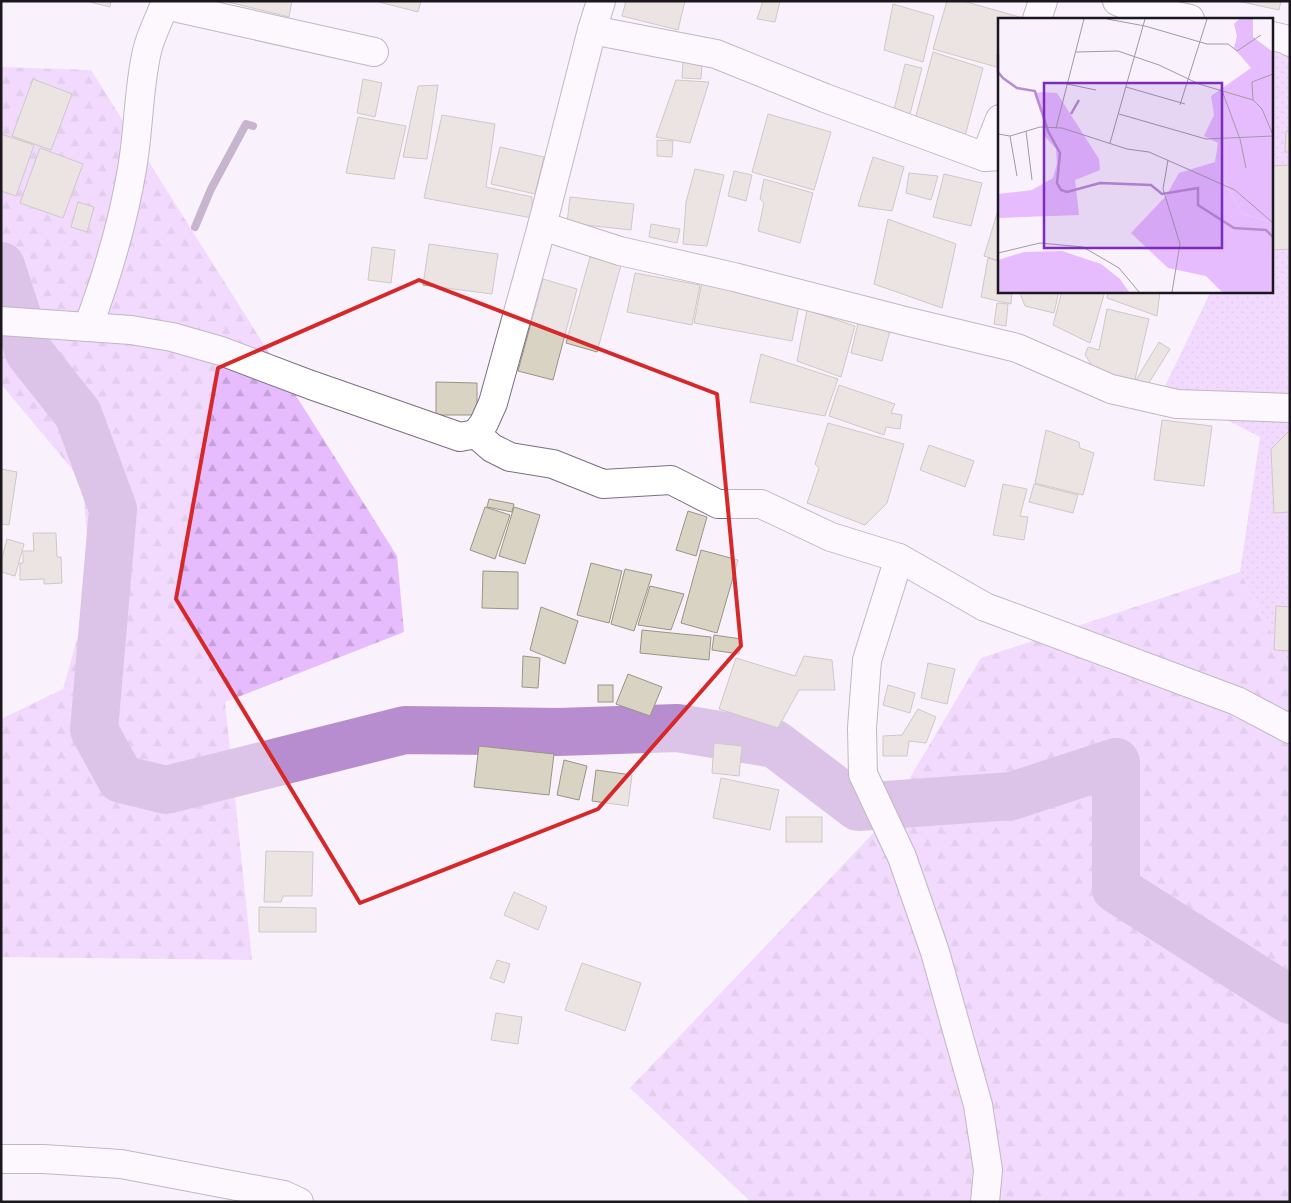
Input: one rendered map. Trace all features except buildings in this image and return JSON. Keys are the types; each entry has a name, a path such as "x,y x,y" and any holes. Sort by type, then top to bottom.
{"street":[{"path":"1,321 131,330 172,337 220,351 460,437 476,434 484,423 493,403 601,1"},
{"path":"1037,18 1044,1"},
{"path":"1117,1 1128,6 1185,18"},
{"path":"88,328 119,230 133,168 139,102 147,50 165,3 374,52"},
{"path":"592,30 716,54 825,98 993,157 998,130"},
{"path":"542,226 620,252 734,277 1016,348 1111,389 1177,404 1290,408"},
{"path":"476,434 492,448 510,456 553,464 603,484 671,480 718,504 761,504 831,537 899,558 985,607 1237,701 1290,729"},
{"path":"899,558 866,660 862,728 863,774 902,857 935,952 978,1105 988,1170 985,1202"},
{"path":"1,1159 43,1158 121,1164 284,1195 298,1202"}],"highlighted area":[{"path":"419,280 717,394 741,646 598,809 360,903 176,599 218,368"}],"green space":[{"path":"1290,33 1290,669 1240,572 1260,437 1164,388 1211,292 1274,292 1274,45"},
{"path":"1,67 91,70 397,556 404,632 225,702 252,960 1,957 1,719 63,689 92,586 82,481 1,384"},
{"path":"1240,572 1290,669 1290,1202 751,1202 630,1088 883,823 981,658"}],"waterway":[{"path":"195,227 211,189 246,124 253,126"},
{"path":"1,266 29,352 78,414 113,509 94,730 121,779 166,790 405,730 558,732 677,728 775,744 858,807 1012,796 1116,762 1116,889 1290,1000"}]}
